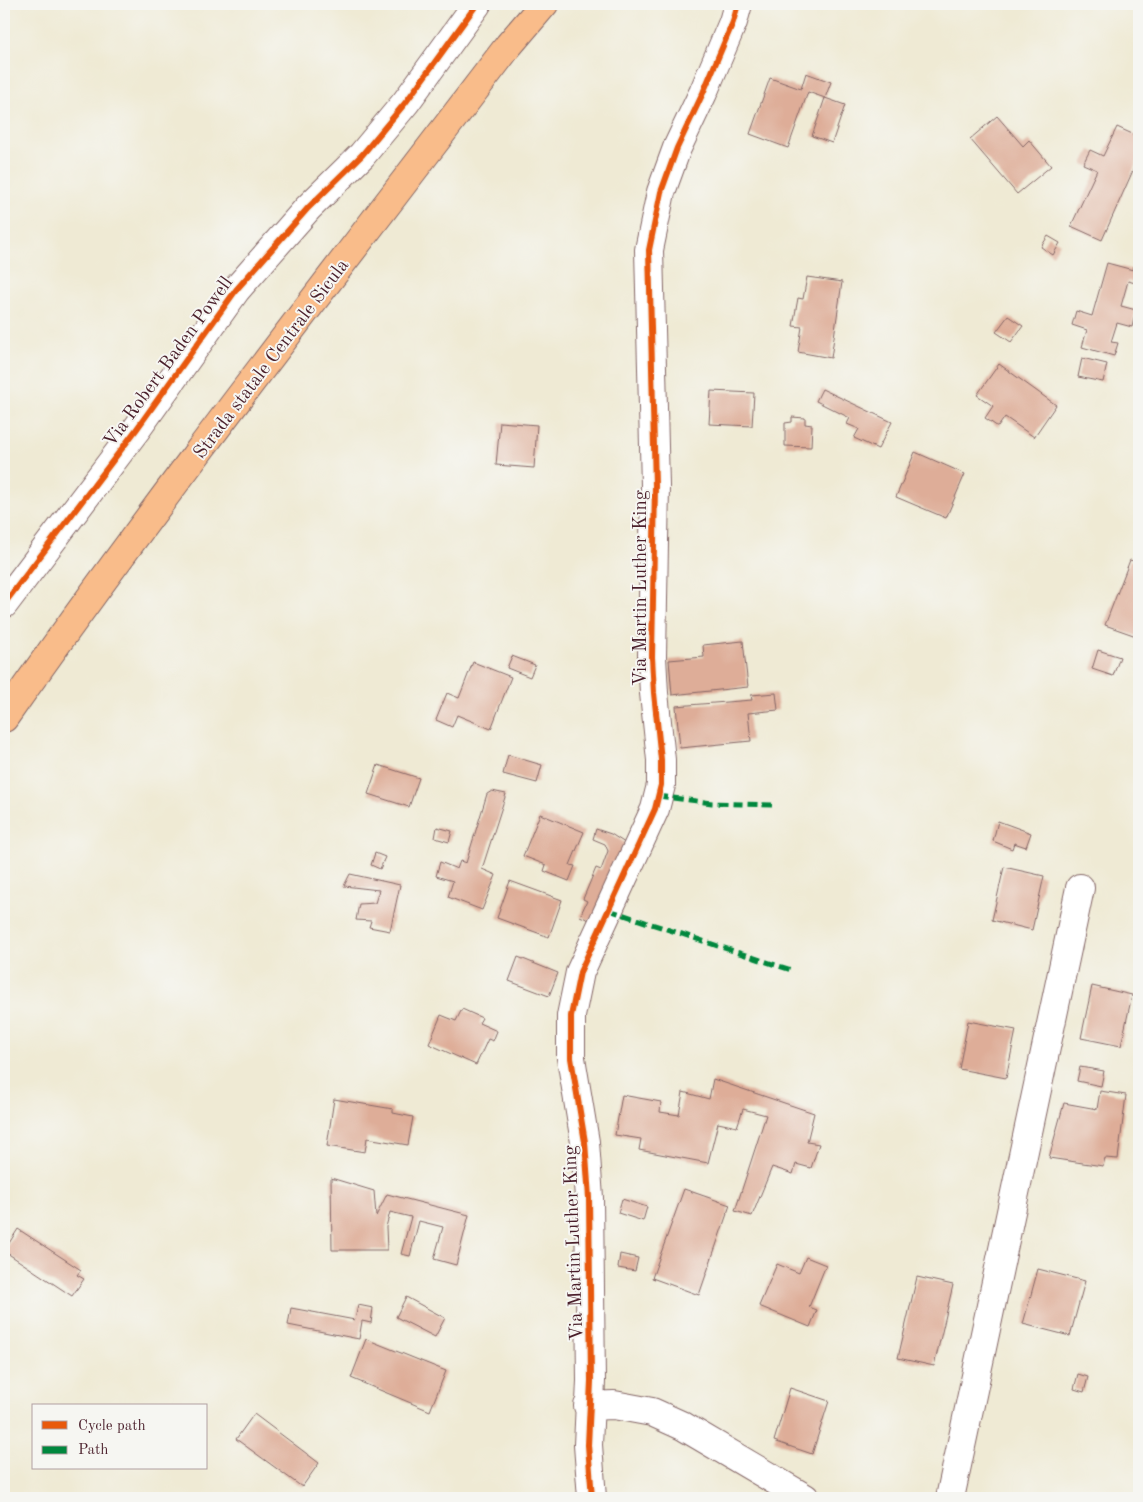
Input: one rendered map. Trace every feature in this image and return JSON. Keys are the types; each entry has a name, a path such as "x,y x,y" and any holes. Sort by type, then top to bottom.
{"main road":[{"name":"Strada statale Centrale Sicula","path":"4,718 58,642 285,338 509,44 544,4"}],"street":[{"name":"Via Martin Luther King","path":"592,1498 588,1406 590,1381 589,1198 585,1142 571,1058 571,1016 580,972 652,816 661,785 661,760 652,656 655,486 649,250 661,192 670,165 733,22 738,4"},
{"name":"Via Robert Baden Powell","path":"6,594 136,430 236,290 308,208 362,155 406,102 475,5"},
{"path":"950,1498 1080,888"},
{"path":"588,1406 614,1405 652,1412 683,1426 806,1498"}],"building":[{"path":"806,73 831,82 825,98 808,92 788,148 750,134 770,78 801,89"},
{"path":"825,98 845,105 832,143 812,136"},
{"path":"997,116 1023,146 1029,140 1051,166 1017,194 970,139"},
{"path":"1117,127 1139,137 1139,157 1102,240 1071,226 1097,170 1083,164 1090,150 1103,156"},
{"path":"1048,236 1060,243 1053,255 1041,247"},
{"path":"1137,255 1139,256 1139,284 1128,281 1121,306 1136,310 1132,327 1117,323 1111,342 1118,343 1114,356 1082,347 1087,330 1072,325 1076,311 1092,316 1107,263 1133,270"},
{"path":"807,277 842,282 831,358 798,352 802,327 793,326 798,298 803,299"},
{"path":"1008,316 1023,326 1011,342 996,332"},
{"path":"1082,358 1107,364 1103,382 1078,377"},
{"path":"999,364 1056,405 1034,437 1005,417 998,427 985,418 993,406 977,395"},
{"path":"822,389 892,422 878,449 854,438 859,429 847,424 850,418 816,401"},
{"path":"711,391 754,393 752,426 709,424"},
{"path":"792,417 805,418 805,424 812,425 811,447 785,446 785,423 792,422"},
{"path":"500,422 537,425 534,468 496,465"},
{"path":"915,452 965,474 946,518 896,497"},
{"path":"1130,560 1139,563 1139,637 1105,625"},
{"path":"743,641 748,687 672,695 669,660 704,657 703,645"},
{"path":"1098,650 1120,657 1113,676 1092,669"},
{"path":"512,656 535,665 530,677 507,668"},
{"path":"473,662 511,677 491,729 457,715 452,727 436,720 447,693 459,698"},
{"path":"776,693 778,710 748,713 751,741 680,748 676,706 752,700 751,695"},
{"path":"508,755 542,765 537,783 503,774"},
{"path":"378,765 419,778 409,807 368,794"},
{"path":"492,791 506,794 482,869 496,875 482,910 448,897 453,881 436,876 440,862 457,869 460,861 466,863 487,794"},
{"path":"540,814 584,832 570,865 575,866 569,881 544,871 546,865 523,856"},
{"path":"998,821 1031,833 1026,847 1014,843 1012,849 993,841"},
{"path":"437,827 452,831 449,842 435,838"},
{"path":"596,829 611,834 625,843 596,923 580,916 587,901 583,899 596,868 601,870 608,851 605,844 593,839"},
{"path":"375,853 385,857 380,869 371,865"},
{"path":"1004,867 1044,876 1032,930 992,920"},
{"path":"350,874 400,885 390,931 369,927 371,921 356,920 359,904 375,903 379,890 344,886"},
{"path":"510,881 562,900 549,937 497,918"},
{"path":"518,957 558,973 549,996 509,981"},
{"path":"1092,986 1132,995 1121,1046 1081,1038"},
{"path":"462,1009 482,1018 479,1023 497,1031 493,1041 488,1039 476,1065 429,1044 441,1015 456,1021"},
{"path":"968,1021 1016,1030 1006,1078 959,1069"},
{"path":"1080,1067 1104,1071 1101,1086 1077,1081"},
{"path":"713,1079 814,1113 807,1142 819,1144 811,1168 796,1164 793,1174 772,1167 752,1216 735,1211 766,1115 743,1109 737,1127 718,1123 708,1163 639,1150 641,1139 615,1135 622,1095 661,1102 660,1112 679,1115 683,1092 709,1099"},
{"path":"1100,1091 1126,1095 1118,1159 1105,1158 1103,1166 1049,1158 1064,1103 1097,1109"},
{"path":"334,1099 393,1109 393,1113 413,1117 408,1145 367,1138 365,1152 327,1146"},
{"path":"331,1178 374,1191 376,1216 387,1194 469,1215 456,1265 434,1259 443,1227 419,1221 410,1256 401,1254 411,1217 390,1212 386,1227 387,1250 332,1250"},
{"path":"684,1189 730,1205 699,1295 652,1278"},
{"path":"622,1199 647,1207 643,1221 618,1213"},
{"path":"18,1229 81,1270 77,1275 84,1279 72,1296 4,1251"},
{"path":"620,1254 638,1258 635,1271 618,1268"},
{"path":"806,1257 826,1265 809,1307 817,1310 810,1327 759,1306 777,1264 799,1273"},
{"path":"1038,1269 1085,1281 1070,1336 1023,1324"},
{"path":"917,1277 953,1285 934,1366 898,1358"},
{"path":"406,1297 445,1318 435,1337 396,1317"},
{"path":"358,1305 373,1308 371,1323 362,1321 359,1339 288,1325 291,1308 355,1320"},
{"path":"366,1339 446,1371 430,1411 351,1378"},
{"path":"1078,1374 1088,1377 1084,1392 1074,1389"},
{"path":"790,1388 829,1401 812,1454 774,1441"},
{"path":"254,1414 319,1463 302,1487 236,1439"}],"marked path":[{"path":"658,796 712,803 772,805"},
{"path":"609,910 791,970"}],"cycle path":[{"path":"4,604 136,430 236,290 308,208 362,155 406,102 477,4"},
{"path":"592,1498 588,1445 591,1381 589,1198 585,1142 571,1058 571,1016 580,972 655,809 661,785 661,760 652,657 655,486 649,250 661,192 677,148 733,22 738,4"}]}
